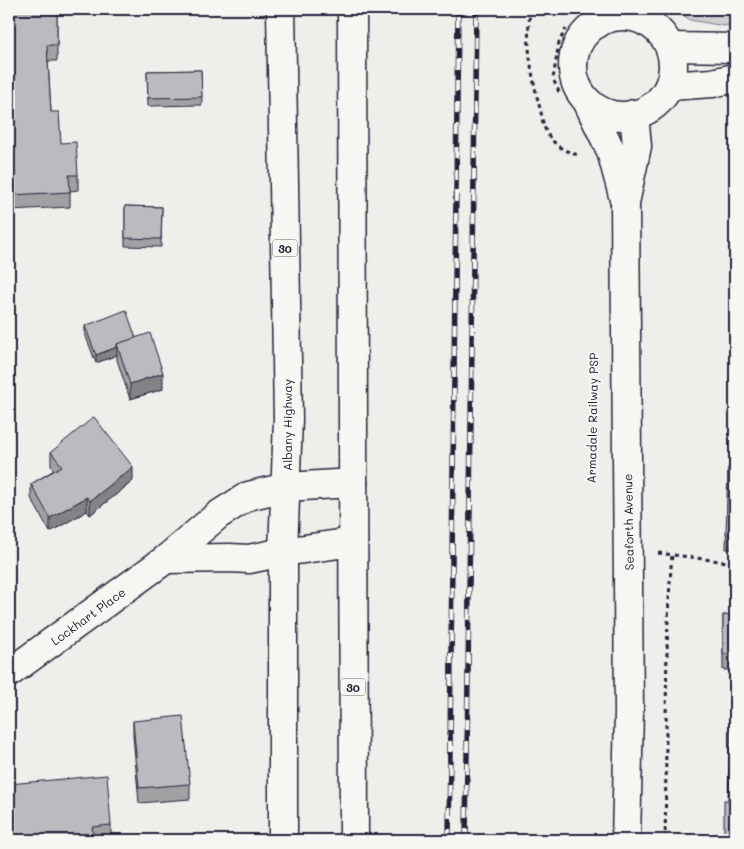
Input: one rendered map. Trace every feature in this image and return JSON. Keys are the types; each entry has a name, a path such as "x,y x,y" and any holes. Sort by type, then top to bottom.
{"main road":[{"name":"Albany Highway","path":"281,9 288,419 283,552 283,840"},
{"name":"30","path":"352,9 354,840"},
{"path":"646,15 670,47 673,59 673,73 669,86 661,99 649,109 622,116 609,113 588,103 579,88 574,74 577,46 601,16 646,15"},
{"path":"670,47 735,48"},
{"path":"669,86 712,83 735,78"},
{"name":"Seaforth Avenue","path":"588,103 611,151 624,203 629,711 626,840"},
{"name":"Seaforth Avenue","path":"624,203 637,146 634,114"},
{"name":"Lockhart Place","path":"9,673 166,558 218,515 248,496 286,487 353,483"},
{"path":"166,558 249,559 353,542"}],"path":[{"path":"561,96 553,80 560,42 568,26"},
{"path":"628,549 735,563"},
{"path":"665,840 666,702 672,555"}],"shaded area":[{"path":"674,9 735,9 735,24 724,26 690,20"}],"building":[{"path":"9,9 57,9 57,45 47,45 51,112 59,112 61,143 76,142 78,175 69,175 70,192 9,195"},
{"path":"201,70 202,97 148,98 147,71"},
{"path":"125,206 162,207 161,239 125,238"},
{"path":"735,305 735,319 730,317"},
{"path":"126,310 136,338 117,344 117,347 96,355 85,326"},
{"path":"150,333 163,373 130,384 117,344"},
{"path":"94,417 133,467 90,501 87,497 50,518 31,484 62,466 51,452"},
{"path":"728,468 735,468 735,534 726,534"},
{"path":"733,593 735,593 735,654 723,654 723,615 733,616"},
{"path":"183,716 190,784 139,788 133,721"},
{"path":"731,722 735,722 735,840 724,840 724,800 728,800"},
{"path":"107,775 111,825 92,827 94,840 38,840 37,836 9,838 9,784"}],"railway":[{"path":"449,840 458,9"},
{"path":"466,840 476,9"}]}
